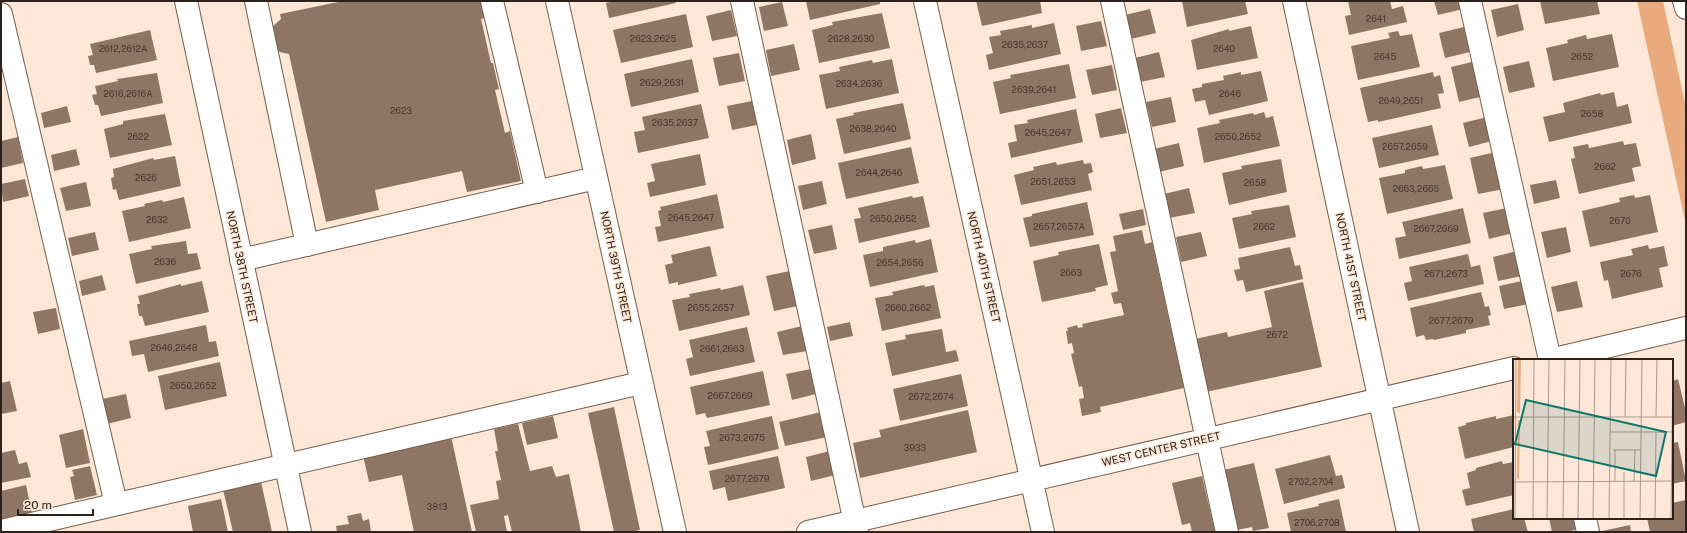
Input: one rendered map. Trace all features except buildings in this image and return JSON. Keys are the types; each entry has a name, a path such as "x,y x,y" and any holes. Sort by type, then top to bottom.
{"street":[{"name":"NORTH 38TH STREET","path":"186,1 300,532"},
{"path":"256,1 307,245"},
{"path":"492,1 537,192"},
{"name":"NORTH 39TH STREET","path":"557,1 675,532"},
{"path":"742,1 856,527"},
{"name":"NORTH 40TH STREET","path":"925,1 1043,532"},
{"path":"1112,1 1227,532"},
{"name":"NORTH 41ST STREET","path":"1294,1 1408,532"},
{"path":"1470,1 1550,359"},
{"path":"1684,1 1686,8"},
{"path":"1,14 116,504"},
{"path":"241,260 596,178"},
{"path":"1554,359 1686,328"},
{"name":"WEST CENTER STREET","path":"808,532 856,527 1031,479 1513,368"},
{"path":"1,531 641,383"},
{"path":"1585,519 1588,532"}],"shaded area":[{"path":"1637,1 1663,1 1686,108 1686,225"}]}
